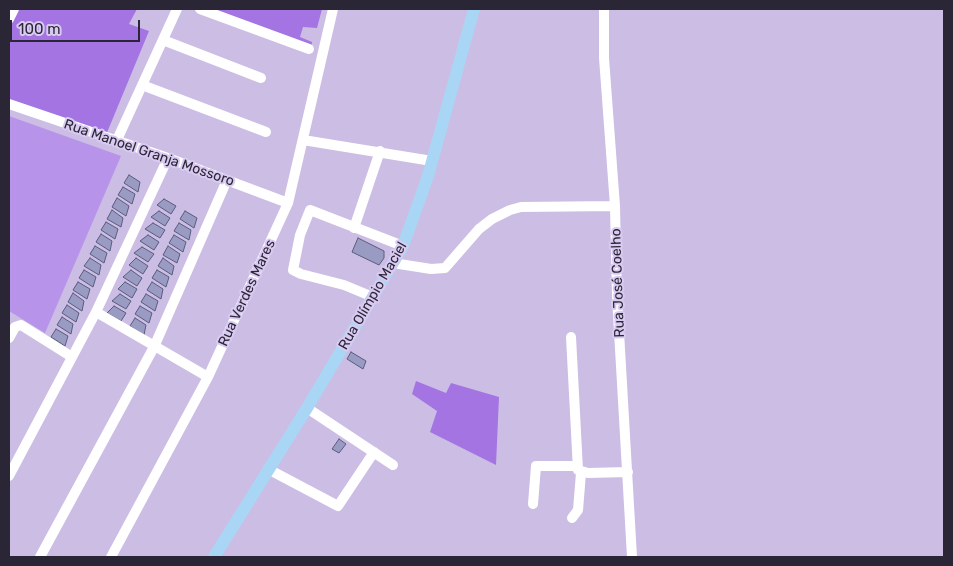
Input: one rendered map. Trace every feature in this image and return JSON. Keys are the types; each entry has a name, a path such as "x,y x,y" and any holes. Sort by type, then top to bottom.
{"main road":[{"name":"Rua Olímpio Maciel","path":"214,557 307,408 403,246 432,161 474,9"}],"street":[{"path":"9,19 14,9"},
{"path":"116,142 177,9"},
{"path":"200,9 309,49"},
{"name":"Rua Verdes Mares","path":"111,557 208,377 288,203 334,9"},
{"name":"Rua José Coelho","path":"604,9 604,58 615,206 617,297 632,557"},
{"path":"163,40 260,78"},
{"path":"142,85 266,132"},
{"name":"Rua Manoel Granja Mossoro","path":"9,104 116,142 168,158 288,203"},
{"path":"303,140 380,151 432,161"},
{"path":"354,228 380,151"},
{"path":"9,476 96,312 168,158"},
{"path":"40,557 154,347 227,180"},
{"path":"393,263 431,269 445,268 479,229 492,219 515,208 615,206"},
{"path":"372,298 344,285 301,274 293,270 300,235 310,210 403,246"},
{"path":"96,312 208,377"},
{"path":"9,338 15,327 21,325 72,357"},
{"path":"571,337 579,470 578,510 572,518"},
{"path":"307,408 393,465"},
{"path":"268,469 338,506 374,452"},
{"path":"533,504 536,466 628,472"}],"shaded area":[{"path":"18,9 137,9 129,24 149,31 106,135 9,100 9,28"},
{"path":"201,9 322,9 317,28 303,27 300,37 312,42 311,53"},
{"path":"9,116 121,156 45,333 9,311"},
{"path":"416,381 446,393 451,383 499,397 496,465 430,432 437,411 412,394"}],"building":[{"path":"129,175 140,182 138,192 124,183"},
{"path":"123,187 135,194 132,204 118,195"},
{"path":"117,198 129,206 126,216 112,207"},
{"path":"164,199 176,206 171,214 157,205"},
{"path":"112,210 123,218 121,227 107,219"},
{"path":"159,211 170,218 165,226 151,217"},
{"path":"185,211 197,218 194,228 180,219"},
{"path":"106,222 118,229 115,239 101,230"},
{"path":"153,223 165,230 160,238 145,229"},
{"path":"179,223 191,230 189,240 174,231"},
{"path":"101,234 112,241 110,251 96,242"},
{"path":"148,235 159,242 154,250 140,241"},
{"path":"174,235 186,242 183,252 169,243"},
{"path":"358,238 384,251 384,258 379,265 352,252"},
{"path":"95,246 107,253 104,263 90,254"},
{"path":"168,246 180,254 177,263 163,255"},
{"path":"142,247 154,254 148,262 134,253"},
{"path":"90,258 101,265 99,275 84,266"},
{"path":"136,258 148,266 143,274 129,265"},
{"path":"163,258 174,266 172,275 158,266"},
{"path":"84,270 96,277 93,287 79,278"},
{"path":"131,270 142,278 137,286 123,277"},
{"path":"157,270 169,277 166,287 152,278"},
{"path":"78,282 90,289 87,299 73,290"},
{"path":"125,282 137,289 132,298 118,289"},
{"path":"152,282 163,289 161,299 147,290"},
{"path":"73,293 84,301 82,311 68,302"},
{"path":"120,294 131,301 126,309 112,301"},
{"path":"146,294 158,301 155,311 141,302"},
{"path":"67,305 79,313 76,322 62,313"},
{"path":"114,306 126,313 121,321 107,313"},
{"path":"140,306 152,313 149,323 135,314"},
{"path":"62,317 73,324 71,334 57,325"},
{"path":"135,318 146,325 144,335 130,326"},
{"path":"56,329 68,336 65,346 51,337"},
{"path":"351,352 366,361 363,369 347,359"},
{"path":"339,439 346,444 339,453 332,449"}]}
